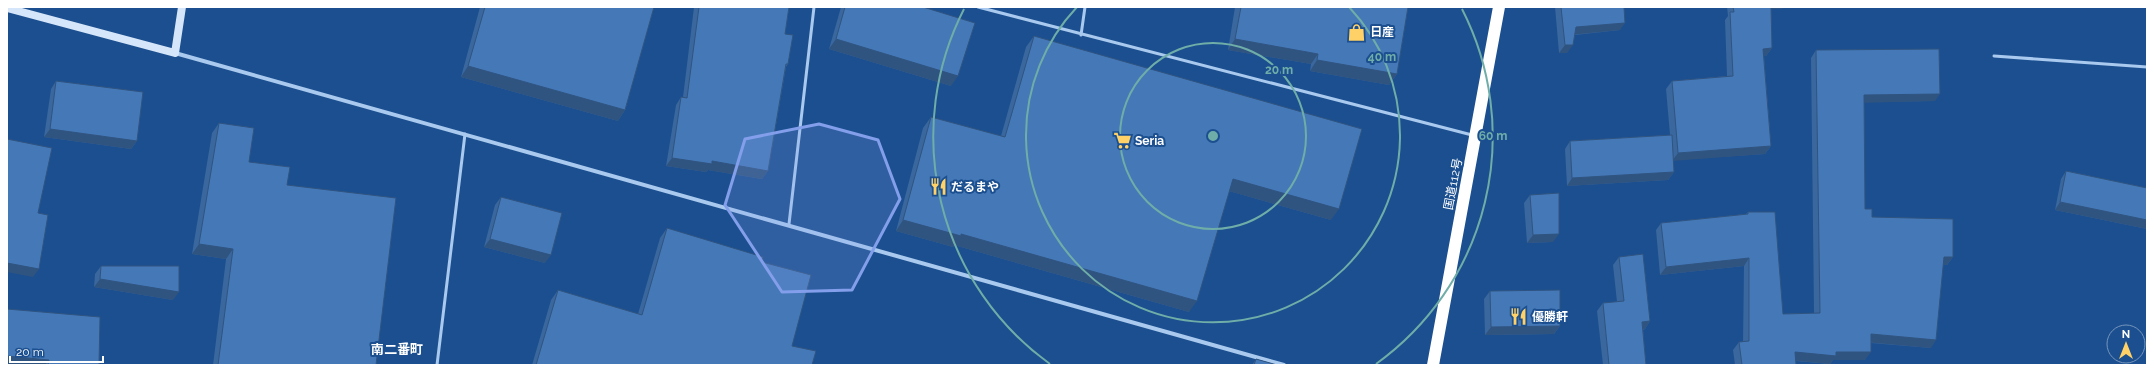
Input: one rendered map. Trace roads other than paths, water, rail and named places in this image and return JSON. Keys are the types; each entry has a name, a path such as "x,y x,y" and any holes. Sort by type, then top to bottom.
{"highway":[{"name":"国道112号","path":"1433,365 1499,7"}],"street":[{"path":"175,53 182,7"},
{"path":"7,8 175,53 788,224 1284,365"}],"lane":[{"path":"788,224 814,7"},
{"path":"978,7 1081,35 1476,136"},
{"path":"1081,35 1085,7"},
{"path":"1994,56 2147,67"},
{"path":"438,365 465,134"}],"place":[{"name":"日産","path":"1357,32"},
{"name":"Seria","path":"1122,141"},
{"name":"だるまや","path":"938,187"},
{"name":"優勝軒","path":"1519,317"}],"district":[{"name":"南二番町","path":"397,349"}]}
